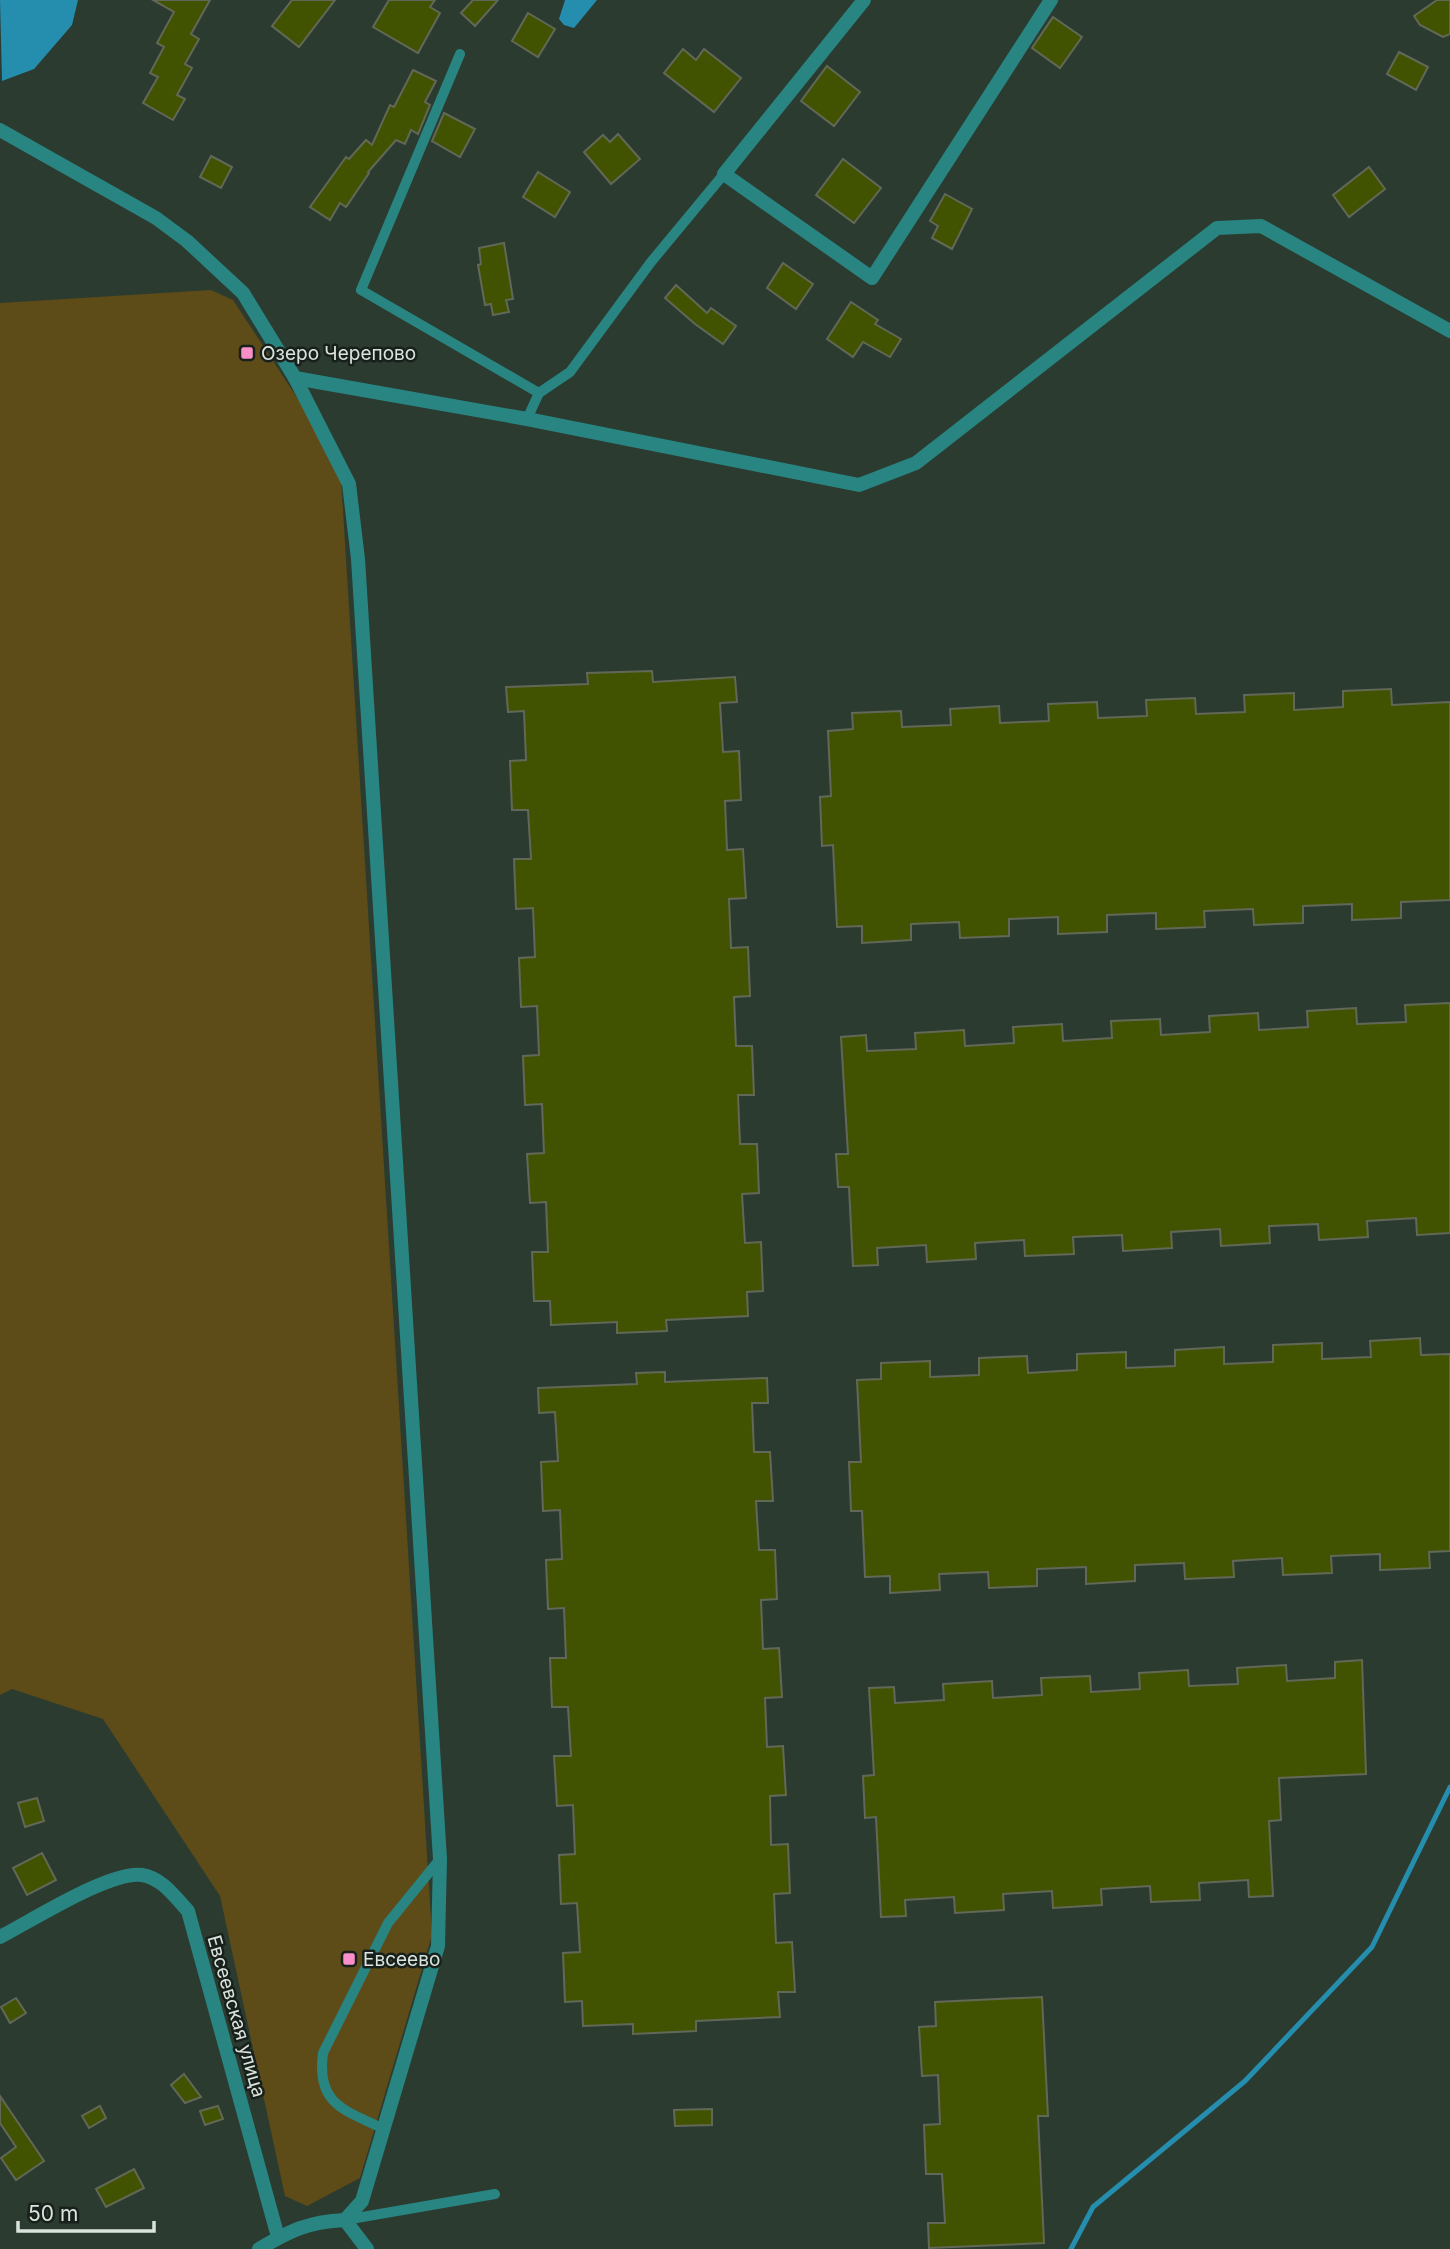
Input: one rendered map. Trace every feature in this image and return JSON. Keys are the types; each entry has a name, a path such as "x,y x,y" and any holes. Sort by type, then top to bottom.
{"street":[{"path":"864,0 724,174 872,278 1051,0"},
{"path":"0,130 146,212 187,241 243,292 295,379 349,484 358,559 440,1859 438,1946 362,2201 345,2220 314,2222 278,2237 259,2249"},
{"path":"295,379 527,419 859,485 916,463 1217,228 1261,226 1450,331"},
{"name":"Евсеевская улица","path":"0,1937 113,1878 142,1875 164,1885 188,1911 278,2237"},
{"path":"345,2220 367,2249"}],"lane":[{"path":"460,54 360,290 539,393"},
{"path":"527,419 539,393 570,372 651,262 724,174"},
{"path":"384,2129 335,2105 325,2089 321,2070 323,2053 388,1923 440,1859"},
{"path":"345,2220 495,2194"}],"shaded area":[{"path":"211,290 233,300 340,463 432,1935 360,2178 307,2206 285,2196 220,1896 103,1719 12,1689 0,1695 0,303"}],"water":[{"path":"0,0 78,0 72,25 34,69 2,81"},
{"path":"565,0 597,0 574,28 564,25 559,19"}],"building":[{"path":"153,0 210,0 191,34 199,39 185,64 192,68 177,95 185,99 173,120 143,103 158,77 150,73 164,47 157,43 174,12"},
{"path":"292,0 335,0 299,47 272,26"},
{"path":"389,0 435,0 430,7 440,13 418,53 373,27"},
{"path":"473,0 498,0 475,26 461,13"},
{"path":"1437,0 1450,0 1450,34 1443,37 1420,25 1414,16"},
{"path":"528,13 555,29 538,57 512,41"},
{"path":"1053,17 1082,37 1060,68 1032,48"},
{"path":"683,49 696,60 704,49 741,78 714,112 664,73"},
{"path":"1399,52 1428,67 1416,90 1387,74"},
{"path":"827,66 860,92 834,126 801,101"},
{"path":"413,70 436,81 425,102 430,105 418,134 411,130 405,144 396,140 368,172 346,207 340,203 330,220 310,207 346,157 349,159 366,140 372,145 390,105 394,107"},
{"path":"444,113 475,129 460,157 432,141"},
{"path":"618,134 640,159 611,184 584,152 603,135 610,142"},
{"path":"211,156 232,167 221,188 200,177"},
{"path":"843,159 881,188 854,223 816,195"},
{"path":"1369,167 1385,189 1349,217 1333,195"},
{"path":"538,172 570,192 555,217 523,197"},
{"path":"945,194 972,209 952,249 932,238 938,226 930,221"},
{"path":"504,243 513,299 506,300 509,312 493,315 491,304 485,305 478,265 481,264 479,248"},
{"path":"783,263 813,284 796,309 767,288"},
{"path":"676,285 707,313 711,308 736,326 723,344 665,298"},
{"path":"851,302 878,320 875,324 901,339 890,357 863,342 853,357 827,339"},
{"path":"652,671 653,682 735,677 737,702 720,703 723,752 739,751 741,800 725,801 727,850 743,849 746,898 729,899 731,948 748,947 750,996 734,997 736,1046 752,1046 754,1095 738,1095 740,1144 757,1144 759,1193 742,1194 745,1243 761,1242 763,1291 747,1292 748,1316 666,1320 667,1331 617,1333 617,1322 551,1325 550,1301 534,1301 532,1252 548,1252 546,1202 530,1203 527,1154 544,1153 542,1104 525,1105 523,1056 539,1055 537,1006 521,1007 519,958 535,957 533,908 516,909 514,859 531,859 528,810 512,810 510,761 526,760 524,711 508,712 506,687 588,684 587,673"},
{"path":"1391,689 1392,705 1450,702 1450,900 1401,902 1401,918 1352,920 1352,904 1303,906 1303,923 1254,925 1253,909 1204,911 1205,927 1156,929 1156,913 1107,915 1107,932 1058,934 1058,917 1009,919 1009,936 960,938 959,922 911,924 911,940 862,943 862,926 837,927 833,845 822,846 820,797 831,796 828,731 853,729 852,713 901,711 902,727 951,725 950,709 999,706 1000,723 1049,721 1048,704 1097,702 1098,718 1147,716 1146,700 1195,698 1196,714 1245,712 1244,695 1294,693 1294,710 1343,707 1343,691"},
{"path":"1450,1003 1450,1233 1417,1235 1416,1218 1367,1221 1368,1237 1319,1240 1318,1224 1269,1226 1270,1243 1221,1246 1220,1229 1171,1232 1172,1248 1123,1251 1122,1235 1073,1237 1074,1254 1025,1256 1024,1240 975,1243 976,1259 927,1262 926,1245 877,1248 878,1265 853,1266 849,1187 838,1187 836,1154 848,1154 841,1037 866,1035 867,1051 916,1049 915,1033 964,1030 965,1046 1014,1043 1013,1027 1062,1024 1063,1041 1112,1038 1111,1021 1160,1019 1161,1035 1210,1032 1209,1016 1258,1013 1259,1030 1308,1027 1307,1011 1356,1008 1357,1024 1406,1022 1405,1005"},
{"path":"1420,1338 1421,1355 1450,1354 1450,1551 1429,1552 1430,1568 1380,1570 1380,1554 1331,1556 1332,1573 1283,1575 1282,1558 1233,1561 1234,1577 1185,1579 1184,1563 1135,1565 1135,1581 1086,1584 1086,1567 1037,1569 1037,1586 989,1588 988,1572 939,1574 940,1590 890,1593 890,1576 865,1577 862,1511 851,1511 849,1462 861,1462 857,1380 881,1379 881,1363 930,1361 930,1377 979,1375 979,1358 1027,1356 1028,1373 1077,1370 1077,1354 1126,1352 1126,1368 1175,1366 1175,1350 1224,1347 1224,1364 1273,1362 1273,1345 1322,1343 1322,1359 1371,1357 1370,1341"},
{"path":"665,1372 665,1382 767,1378 768,1403 752,1403 754,1452 770,1452 773,1501 756,1501 759,1550 775,1550 777,1599 761,1600 763,1649 779,1648 782,1697 765,1698 767,1747 783,1746 786,1795 770,1796 771,1845 788,1844 790,1893 774,1894 776,1943 792,1942 795,1992 778,1992 780,2017 696,2021 696,2031 633,2034 633,2024 583,2026 582,2001 565,2002 563,1953 580,1952 577,1903 561,1904 559,1855 575,1854 573,1805 557,1806 554,1756 571,1756 568,1707 552,1707 550,1658 566,1658 564,1608 548,1609 546,1560 562,1559 560,1510 543,1511 541,1462 558,1461 555,1412 539,1413 538,1388 637,1384 636,1373"},
{"path":"1362,1660 1366,1774 1279,1778 1281,1820 1269,1821 1273,1896 1249,1897 1248,1880 1199,1883 1200,1900 1151,1902 1150,1886 1101,1889 1102,1905 1053,1908 1052,1891 1003,1894 1004,1910 955,1913 954,1897 905,1900 906,1916 881,1917 876,1817 865,1818 863,1776 874,1775 869,1688 894,1687 895,1703 944,1700 943,1684 992,1681 993,1698 1042,1695 1041,1678 1090,1676 1091,1692 1140,1689 1139,1673 1188,1670 1189,1686 1238,1684 1237,1668 1286,1665 1287,1681 1335,1678 1335,1662"},
{"path":"37,1798 44,1821 25,1827 18,1803"},
{"path":"42,1853 56,1880 27,1895 13,1868"},
{"path":"1042,1997 1048,2116 1038,2116 1044,2243 929,2248 928,2223 945,2223 942,2174 926,2174 924,2125 940,2124 938,2075 922,2076 919,2027 936,2026 935,2002"},
{"path":"16,1998 26,2013 10,2023 1,2007"},
{"path":"184,2074 201,2097 185,2103 171,2085"},
{"path":"0,2096 44,2161 16,2180 1,2158 16,2147 0,2123"},
{"path":"100,2106 106,2118 89,2128 82,2116"},
{"path":"218,2106 223,2119 205,2125 200,2111"},
{"path":"712,2109 712,2125 675,2126 674,2110"},
{"path":"134,2169 144,2188 106,2207 96,2189"}],"waterway":[{"path":"1071,2249 1093,2207 1245,2081 1372,1947 1450,1787"}],"place":[{"name":"Озеро Черепово","path":"247,353"},
{"name":"Евсеево","path":"349,1959"}]}
